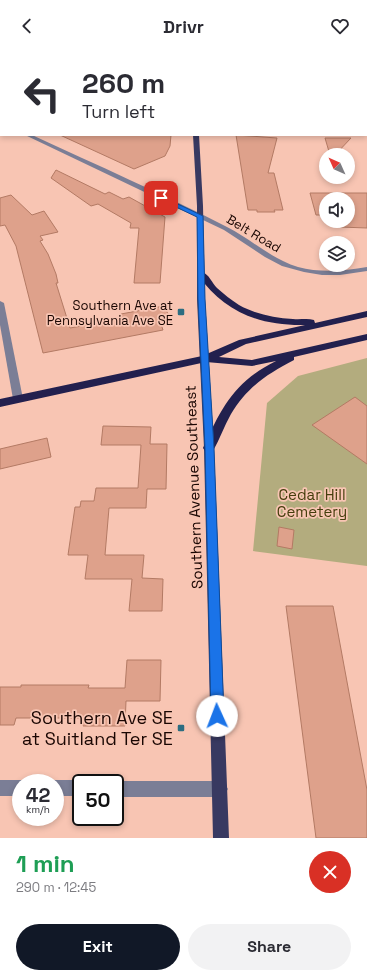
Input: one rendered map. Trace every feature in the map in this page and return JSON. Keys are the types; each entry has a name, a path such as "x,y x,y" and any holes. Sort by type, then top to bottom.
{"highway":[{"path":"202,275 209,287 226,301 242,310 265,319 300,322 348,319"},
{"path":"0,403 204,359 243,342 367,314"},
{"path":"204,359 252,363 365,338"},
{"path":"210,448 223,418 236,398 251,381 300,352"}],"main road":[{"name":"Southern Avenue Southeast","path":"196,136 202,275 201,299 210,448 221,838"}],"street":[{"name":"Belt Road","path":"30,136 229,230 266,256 296,268 335,273 353,272 367,269"},
{"path":"0,303 18,399"},
{"path":"0,788 12,788"},
{"path":"124,789 220,789"}],"green space":[{"name":"Cedar Hill Cemetery","path":"367,358 367,566 253,551 267,403 298,376"}],"building":[{"path":"62,136 171,136 170,146 165,156 134,169"},
{"path":"236,136 277,138 268,173 274,173 283,210 274,210 275,212 257,212 257,210 248,210"},
{"path":"325,138 351,138 342,148 328,148"},
{"path":"56,170 105,194 109,192 123,199 129,197 165,217 160,283 134,283 139,228 130,228 131,223 98,204 91,206 51,178"},
{"path":"310,193 319,193 319,215 316,215"},
{"path":"355,193 367,193 367,228 355,228"},
{"path":"11,195 32,215 44,211 58,232 40,236 43,240 40,241 48,254 56,274 58,283 56,283 70,328 122,319 121,314 164,306 172,322 161,324 163,330 43,353 16,246 5,225 0,226 0,198"},
{"path":"355,397 367,406 367,464 312,425"},
{"path":"103,426 151,427 150,444 167,444 166,489 147,489 146,508 109,508 105,555 144,555 142,578 163,579 162,611 129,611 132,579 85,579 88,555 68,555 75,507 80,507 81,501 94,501 96,488 138,488 141,445 101,445"},
{"path":"47,438 51,457 0,469 0,449"},
{"path":"279,527 294,530 292,549 277,546"},
{"path":"286,606 333,606 367,790 367,838 316,838"},
{"path":"127,660 161,660 160,701 126,701 125,726 83,726 84,718 16,718 14,725 0,725 0,687 21,687 21,685 89,685 88,688 125,688"}],"place":[{"name":"Southern Ave at Pennsylvania Ave SE","path":"181,312"},
{"name":"Southern Ave SE at Suitland Ter SE","path":"181,728"}],"route":[{"path":"161,198 200,216 202,276 201,299 210,448 217,716"}]}
